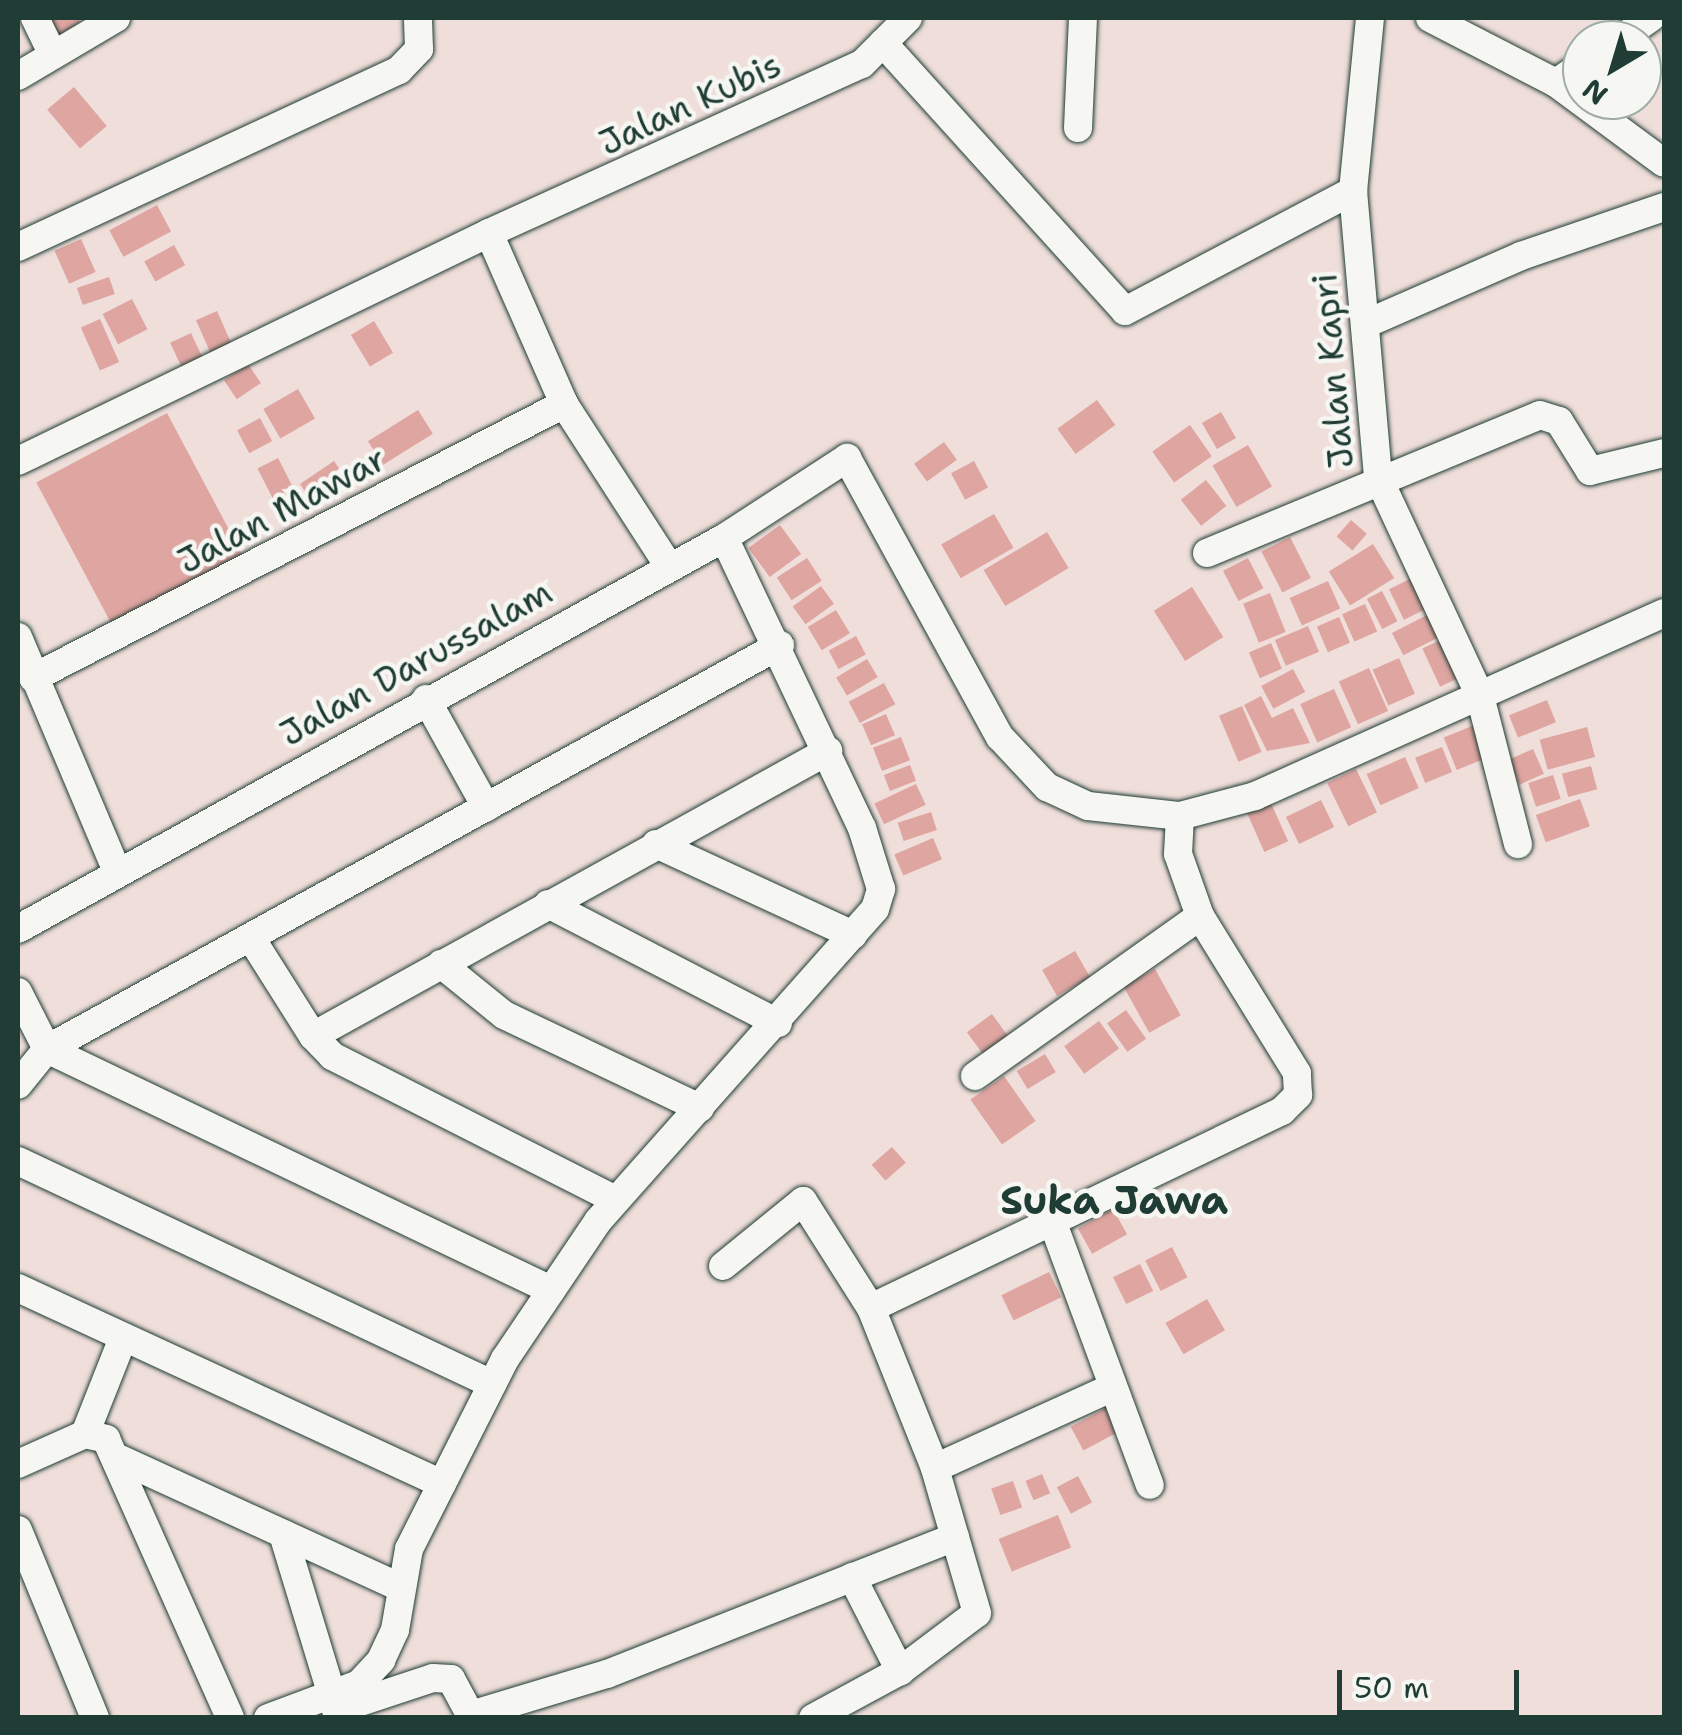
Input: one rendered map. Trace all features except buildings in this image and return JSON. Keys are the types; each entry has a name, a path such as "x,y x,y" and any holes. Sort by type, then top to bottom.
{"street":[{"path":"35,18 52,55"},
{"path":"18,76 116,18"},
{"path":"18,247 399,70 419,49 418,18"},
{"name":"Jalan Kubis","path":"18,462 489,232 666,159 862,64 908,18"},
{"path":"1078,128 1083,18"},
{"name":"Jalan Kapri","path":"1370,18 1353,191 1370,322 1378,477 1480,696 1518,844"},
{"path":"1430,18 1556,83 1664,163"},
{"path":"883,43 1125,311 1353,191"},
{"path":"1556,83 1562,79"},
{"path":"1370,322 1520,256 1664,208"},
{"path":"489,232 564,404 668,566"},
{"name":"Jalan Mawar","path":"34,678 564,404"},
{"path":"1207,554 1378,477 1540,415 1559,420 1590,471 1664,453"},
{"name":"Jalan Darussalam","path":"18,929 426,699 724,538 848,458 1024,768 1088,806 1180,816"},
{"path":"335,1707 381,1660 395,1630 397,1586 442,1484 492,1384 551,1290 616,1200 778,1023 853,935 882,890 828,751 780,645 724,538"},
{"path":"870,1308 1054,1226 1282,1111 1298,1095 1297,1072 1200,916 1178,854 1180,816 1255,796 1664,613"},
{"path":"18,637 117,871"},
{"path":"18,1085 47,1049 780,645"},
{"path":"426,699 486,808"},
{"path":"312,1036 828,751"},
{"path":"656,844 853,935"},
{"path":"548,904 778,1023"},
{"path":"975,1076 1200,916"},
{"path":"251,938 312,1036 332,1056 616,1200"},
{"path":"441,964 504,1015 700,1108"},
{"path":"18,992 47,1049 551,1290"},
{"path":"18,1161 492,1384"},
{"path":"722,1266 804,1201 870,1308 935,1468 978,1613 900,1671 813,1718"},
{"path":"1054,1226 1110,1389 1150,1485"},
{"path":"18,1288 442,1484"},
{"path":"85,1434 124,1338"},
{"path":"935,1468 1110,1389"},
{"path":"18,1464 85,1434 106,1440 120,1459 230,1718"},
{"path":"120,1459 397,1586"},
{"path":"18,1530 95,1718"},
{"path":"284,1534 335,1707"},
{"path":"268,1718 335,1707 433,1678 451,1679 472,1716 607,1674 956,1538"},
{"path":"852,1577 900,1671"}],"district":[{"name":"Suka Jawa","path":"1114,1200"}]}
